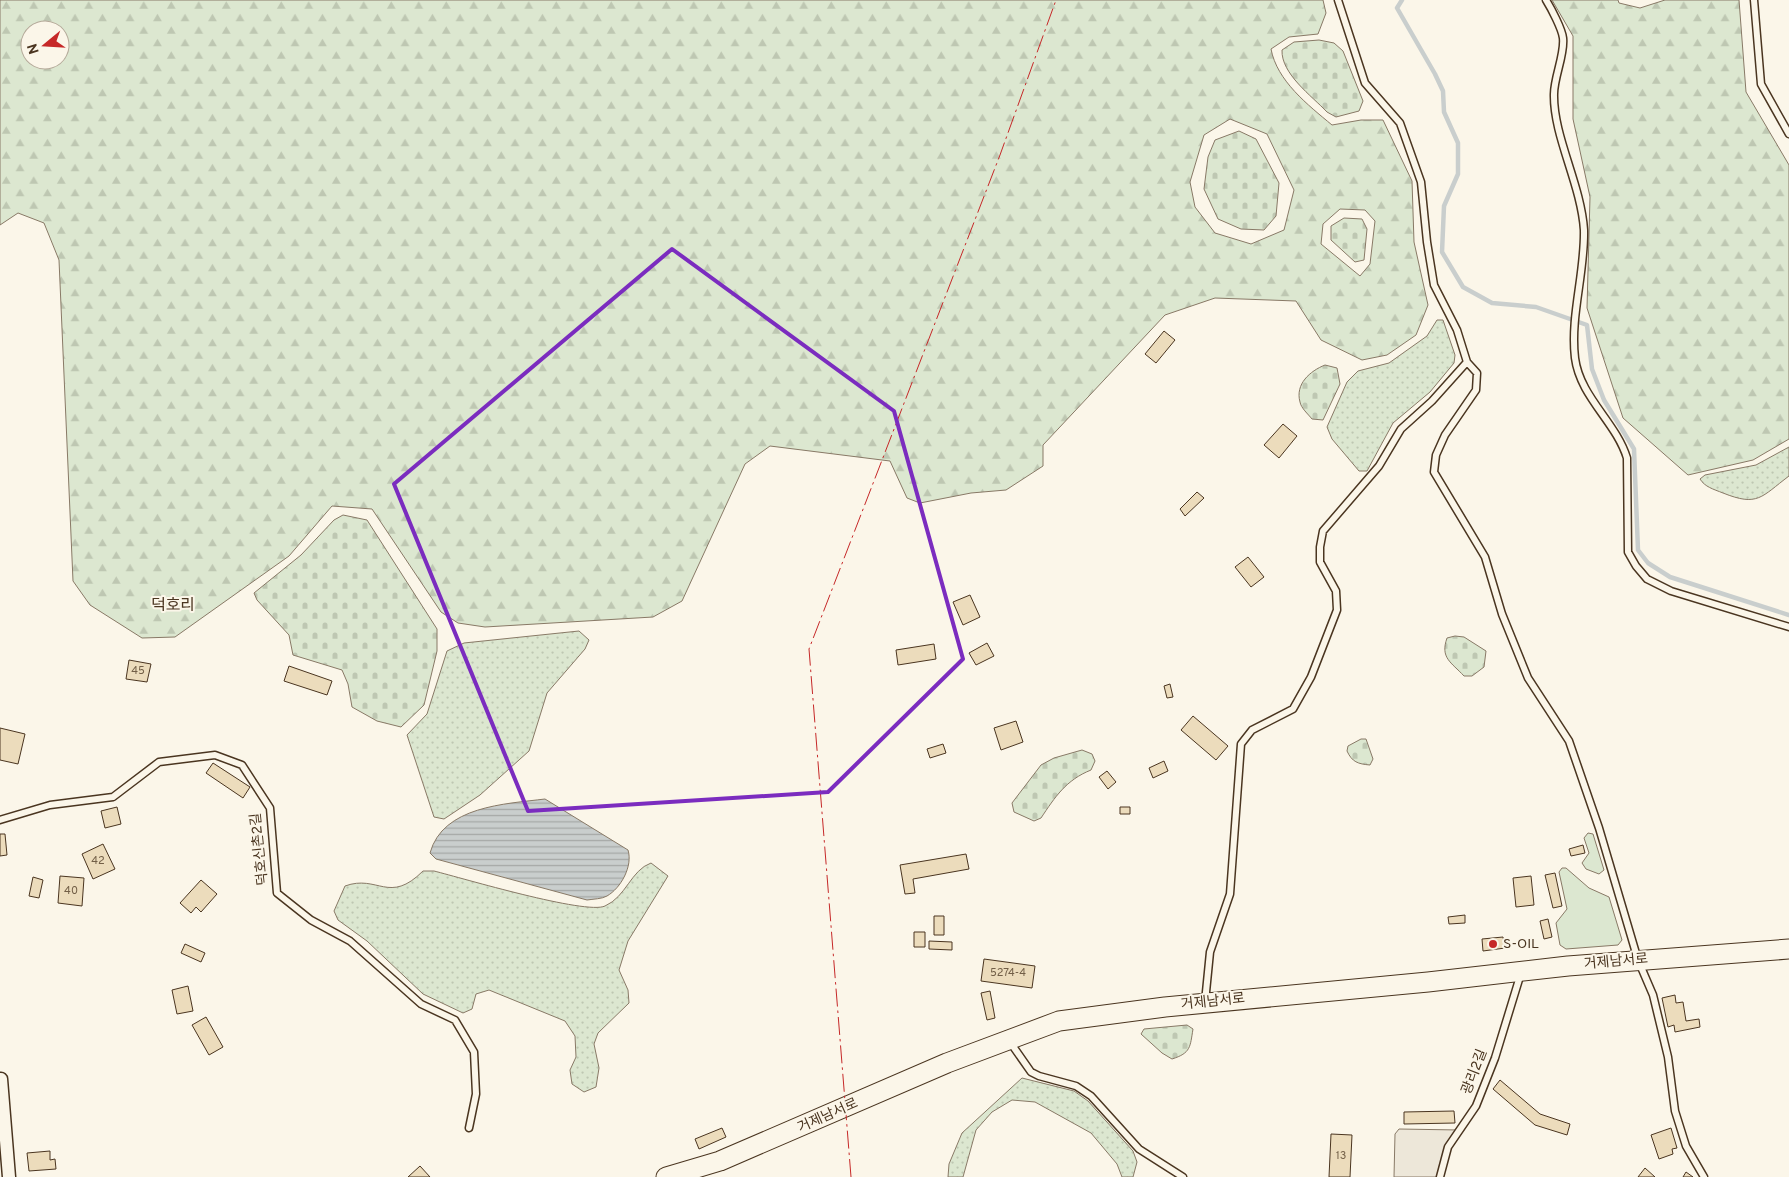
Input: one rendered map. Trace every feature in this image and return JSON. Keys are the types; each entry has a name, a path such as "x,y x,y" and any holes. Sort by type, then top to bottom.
{"main road":[{"name":"거제남서로","path":"666,1177 729,1158 1008,1039 1059,1021 1205,1003 1428,982 1522,971 1789,949"}],"street":[{"path":"0,1079 9,1177"}],"lane":[{"path":"1338,0 1365,83 1400,123 1418,173 1434,285 1457,330 1467,362 1477,373 1476,390 1445,436 1436,455 1434,472 1485,557 1502,614 1528,678 1570,741 1599,828 1638,960 1653,995 1668,1057 1675,1111 1686,1146 1704,1177"},
{"path":"1546,0 1563,38 1554,94 1558,123 1579,193 1584,231 1575,331 1575,359 1582,383 1622,444 1627,458 1628,552 1636,566 1647,579 1671,591 1789,627"},
{"path":"1754,0 1761,84 1789,134"},
{"path":"1205,1003 1210,952 1230,894 1241,744 1252,730 1293,710 1311,677 1337,610 1336,591 1320,562 1323,531 1379,466 1401,428 1432,401 1467,362"},
{"name":"덕호신촌2길","path":"0,820 50,805 113,797 159,762 215,754 242,765 270,808 278,893 311,920 350,941 421,1004 455,1020 474,1052 476,1094 469,1128"},
{"name":"광리2길","path":"1440,1177 1448,1147 1476,1106 1495,1058 1522,971"},
{"path":"1008,1039 1031,1072 1076,1086 1091,1096 1140,1149 1183,1177"}],"highlighted area":[{"path":"672,249 894,411 963,659 828,792 528,811 394,484"}],"green space":[{"path":"0,0 1323,0 1326,13 1318,34 1289,37 1271,49 1274,61 1295,91 1332,125 1361,120 1383,120 1412,181 1414,242 1428,305 1416,335 1387,355 1362,360 1321,340 1296,301 1215,298 1165,315 1043,445 1043,466 1006,490 971,493 920,503 907,498 890,461 770,446 745,464 682,601 653,617 485,627 458,623 441,612 372,509 332,506 289,556 175,637 142,638 90,605 73,581 59,260 44,223 18,213 0,225","holes":["1230,119 1267,134 1294,190 1284,230 1251,244 1215,233 1195,207 1190,182 1204,135","1340,209 1365,210 1375,221 1370,264 1360,276 1321,244 1323,224"]},
{"path":"1552,0 1618,0 1619,3 1640,8 1665,0 1739,0 1746,92 1789,165 1789,439 1753,460 1688,475 1623,418 1587,308 1590,197 1573,119 1573,36"},
{"path":"1319,40 1334,43 1343,51 1363,101 1359,111 1336,117 1327,112 1298,84 1286,68 1282,50 1294,42"},
{"path":"1239,131 1256,139 1279,183 1276,216 1264,230 1241,229 1218,219 1204,189 1208,157 1215,140"},
{"path":"1344,218 1362,219 1367,229 1364,260 1355,262 1331,240 1331,226"},
{"path":"1437,320 1443,320 1455,355 1454,363 1430,392 1393,423 1367,471 1359,471 1332,439 1327,427 1347,382 1358,371 1389,363 1427,336"},
{"path":"1325,365 1337,368 1340,384 1323,420 1312,419 1301,404 1300,389 1309,375"},
{"path":"1789,447 1789,476 1759,498 1744,499 1735,497 1710,488 1700,479 1705,475 1756,465"},
{"path":"343,515 367,520 437,629 437,651 424,705 401,727 377,721 352,707 348,684 342,670 293,655 289,635 257,600 254,593 301,555 334,520"},
{"path":"579,631 589,640 585,649 547,693 529,751 480,795 444,819 434,817 407,735 427,714 447,651 464,643"},
{"path":"1455,636 1464,637 1486,651 1484,667 1472,676 1464,676 1446,655 1445,645 1447,638"},
{"path":"1361,739 1366,739 1373,759 1370,765 1356,762 1347,751 1348,746"},
{"path":"1082,750 1092,754 1095,761 1091,770 1068,784 1056,796 1041,818 1034,821 1014,812 1012,803 1041,765 1054,758"},
{"path":"1588,833 1593,834 1604,870 1599,874 1586,869 1582,863 1589,853 1584,838"},
{"path":"651,863 668,876 628,941 619,970 628,990 629,1003 598,1033 594,1044 599,1068 596,1087 584,1092 572,1084 570,1070 576,1057 575,1036 565,1021 489,990 476,994 472,1009 463,1013 423,994 367,941 338,920 334,911 345,886 366,883 392,888 411,881 423,871 434,871 550,901 593,907 605,906 618,896 638,871"},
{"path":"1562,868 1566,868 1589,888 1609,897 1622,940 1618,945 1566,949 1560,945 1556,923 1567,909 1559,872"},
{"path":"1187,1025 1193,1029 1188,1048 1186,1052 1172,1059 1162,1053 1141,1034 1144,1029"},
{"path":"1022,1078 1074,1091 1088,1101 1133,1151 1137,1162 1133,1177 1122,1177 1117,1164 1091,1133 1035,1102 1012,1100 992,1112 976,1130 963,1177 948,1177 949,1164 962,1133"}],"shaded area":[{"path":"545,799 628,850 629,863 625,876 617,888 607,896 587,900 436,859 430,853 437,837 448,825 462,817 477,810 494,806"},
{"path":"1399,1129 1459,1130 1448,1147 1440,1177 1394,1177 1395,1134"}],"building":[{"path":"1164,331 1175,340 1156,363 1145,354"},
{"path":"1283,424 1297,436 1279,458 1264,445"},
{"path":"1197,492 1204,498 1185,516 1180,509"},
{"path":"1248,557 1264,577 1251,587 1235,567"},
{"path":"970,595 980,617 963,625 953,602"},
{"path":"987,643 994,656 976,665 969,653"},
{"path":"934,644 936,659 898,665 896,650"},
{"path":"129,660 151,664 147,682 126,679"},
{"path":"289,666 332,681 327,695 284,681"},
{"path":"1170,684 1173,697 1167,698 1164,686"},
{"path":"1193,716 1228,746 1216,760 1181,730"},
{"path":"1016,721 1023,742 1001,750 994,728"},
{"path":"0,728 25,734 18,764 0,760"},
{"path":"943,744 946,753 930,758 927,749"},
{"path":"1164,761 1168,771 1153,778 1149,768"},
{"path":"213,763 250,787 243,798 206,773"},
{"path":"1107,771 1116,782 1108,789 1099,777"},
{"path":"117,807 121,824 105,828 101,811"},
{"path":"1120,807 1130,807 1130,814 1120,814"},
{"path":"0,834 5,834 7,855 0,856"},
{"path":"103,844 115,869 93,879 82,854"},
{"path":"1583,845 1585,853 1571,856 1569,849"},
{"path":"966,854 969,869 913,879 915,893 905,894 900,865"},
{"path":"1555,873 1562,906 1553,908 1545,875"},
{"path":"60,876 84,878 82,906 58,903"},
{"path":"1531,876 1534,905 1516,907 1513,878"},
{"path":"33,877 43,880 39,898 29,896"},
{"path":"201,880 217,894 201,912 196,907 191,913 180,903"},
{"path":"1465,915 1465,923 1449,924 1448,917"},
{"path":"934,916 944,916 944,935 934,935"},
{"path":"1548,919 1552,937 1544,939 1540,921"},
{"path":"914,932 925,932 925,947 914,947"},
{"name":"S-OIL","path":"1503,937 1505,948 1483,951 1482,939"},
{"path":"929,941 952,942 952,950 929,949"},
{"path":"185,944 205,953 201,962 181,953"},
{"path":"984,959 1035,966 1032,988 981,981"},
{"path":"188,986 193,1011 177,1014 172,990"},
{"path":"990,991 995,1018 987,1020 981,993"},
{"path":"1675,995 1676,1003 1683,1002 1686,1021 1699,1019 1700,1027 1675,1032 1674,1025 1668,1027 1662,998"},
{"path":"206,1017 223,1047 209,1055 192,1025"},
{"path":"1500,1080 1540,1114 1570,1124 1567,1135 1535,1125 1493,1089"},
{"path":"1454,1111 1455,1123 1404,1124 1404,1112"},
{"path":"722,1128 726,1137 699,1149 695,1139"},
{"path":"1671,1128 1677,1148 1672,1149 1673,1154 1659,1159 1651,1135"},
{"path":"1331,1134 1352,1135 1350,1177 1329,1177"},
{"path":"50,1151 50,1160 55,1159 56,1169 29,1171 27,1153"},
{"path":"420,1166 430,1177 408,1177"},
{"path":"1645,1168 1655,1177 1638,1177"},
{"path":"1686,1172 1693,1177 1683,1177"}],"waterway":[{"path":"1402,0 1397,8 1443,91 1444,112 1458,143 1458,174 1444,206 1442,252 1463,287 1492,303 1536,307 1587,325 1592,369 1604,400 1634,449 1638,550 1648,563 1670,577 1789,615"}],"power":[{"path":"851,1177 809,649 1000,155 1056,0"}],"place":[{"name":"S-OIL","path":"1493,944"}],"district":[{"name":"덕호리","path":"173,606"}]}
